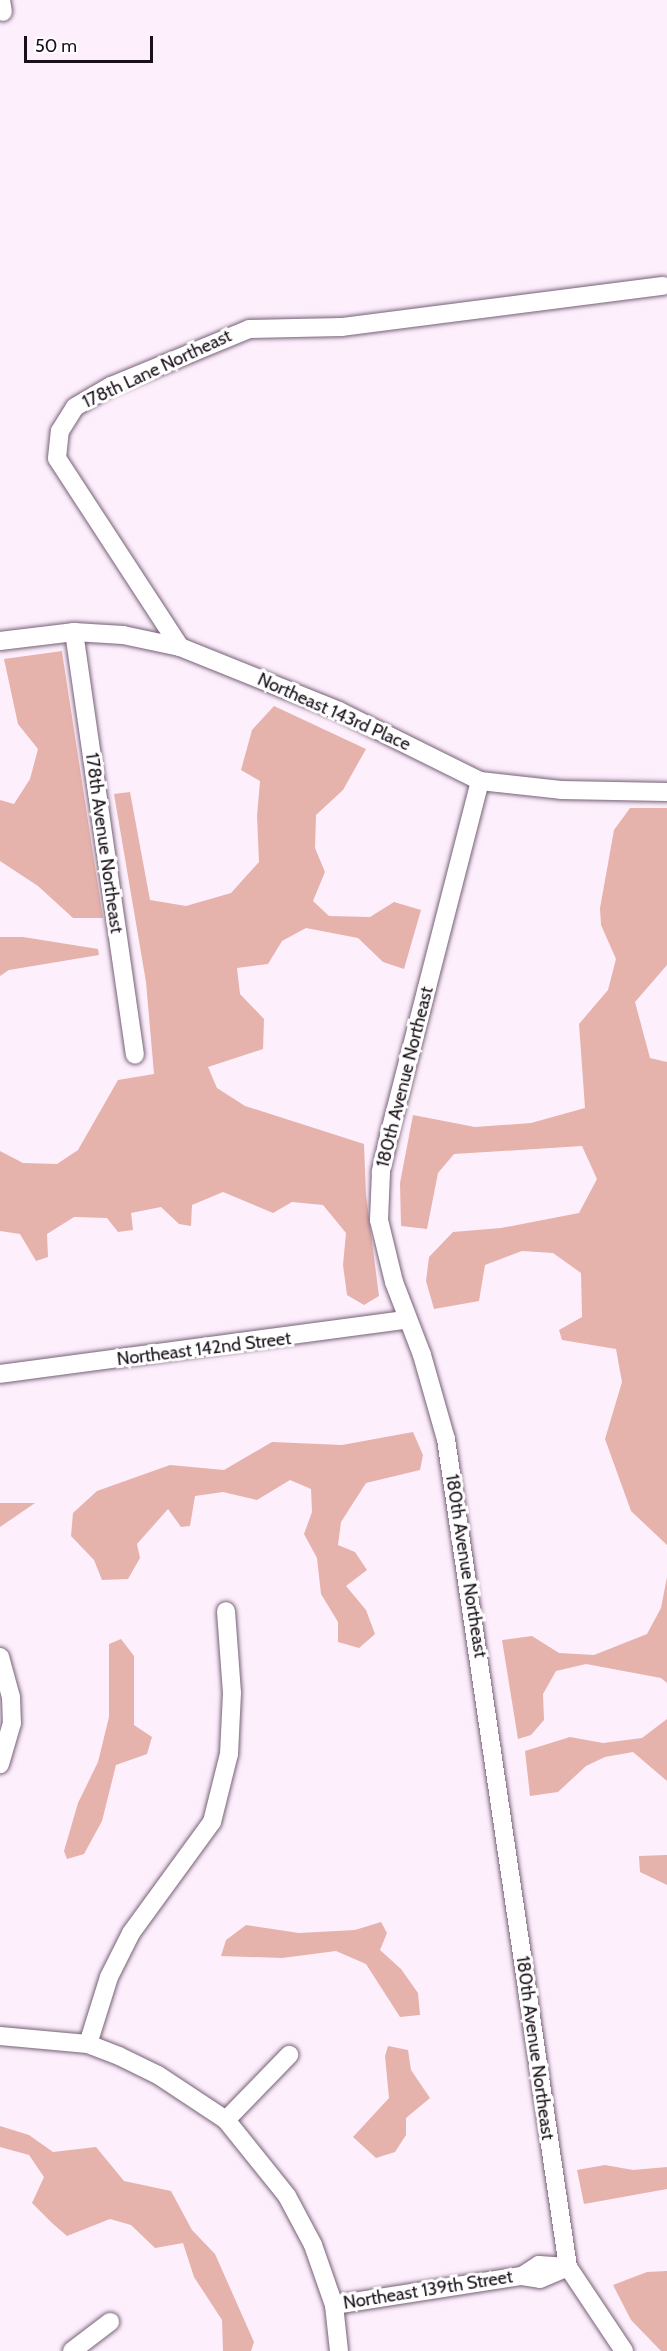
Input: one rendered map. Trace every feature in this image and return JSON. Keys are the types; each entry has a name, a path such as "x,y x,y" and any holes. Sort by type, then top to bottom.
{"street":[{"name":"178th Lane Northeast","path":"180,647 57,458 60,431 75,406 111,386 229,334 249,329 342,327 663,286"},
{"name":"Northeast 143rd Place","path":"0,641 74,632 123,635 180,647 339,711 480,782 561,790 667,792"},
{"name":"178th Avenue Northeast","path":"74,632 135,1055"},
{"name":"180th Avenue Northeast","path":"480,782 381,1172 379,1220 407,1320 425,1365 446,1440 568,2267 624,2351"},
{"name":"Northeast 142nd Street","path":"0,1374 407,1320"},
{"path":"88,2044 109,1977 131,1933 212,1822 229,1754 232,1693 226,1611"},
{"path":"0,1657 11,1697 12,1723 0,1764"},
{"path":"0,2036 88,2044 159,2075 226,2120 287,2196 313,2245 334,2305 339,2351"},
{"path":"226,2120 289,2055"},
{"name":"Northeast 139th Street","path":"334,2305 522,2276 539,2265 568,2267"},
{"path":"72,2351 110,2322"}],"shaded area":[{"path":"62,651 103,918 73,918 38,886 0,861 0,800 14,804 30,779 38,749 18,724 4,659"},
{"path":"274,706 366,749 343,790 316,815 315,848 325,872 313,901 329,916 370,917 394,902 421,910 404,969 383,962 358,938 306,928 282,941 268,964 237,968 240,994 264,1019 263,1049 208,1067 217,1088 245,1106 364,1144 366,1195 379,1296 364,1305 347,1295 343,1265 346,1233 323,1205 292,1202 273,1213 223,1192 192,1205 191,1226 179,1224 161,1207 131,1213 133,1230 118,1232 107,1218 74,1217 47,1234 48,1257 36,1261 20,1234 0,1231 0,1151 23,1163 57,1164 78,1150 118,1080 154,1074 146,982 114,794 130,792 150,900 186,906 231,893 259,862 257,816 260,781 241,770 252,730"},
{"path":"630,808 667,808 667,965 635,1002 650,1058 667,1062 667,1545 631,1511 605,1439 622,1382 616,1349 562,1340 559,1330 582,1317 581,1273 553,1253 522,1251 485,1265 479,1301 434,1309 426,1281 429,1257 453,1232 501,1228 579,1213 597,1179 582,1146 454,1154 438,1173 427,1229 401,1226 400,1183 413,1115 475,1127 531,1123 585,1108 579,1024 608,990 616,959 601,925 600,908 614,830"},
{"path":"0,937 23,937 98,949 99,955 9,970 0,976"},
{"path":"413,1432 423,1455 420,1470 366,1483 341,1522 338,1545 355,1552 367,1570 346,1586 366,1610 375,1634 359,1648 338,1642 338,1622 321,1594 317,1558 304,1534 312,1512 311,1489 290,1480 257,1500 223,1492 195,1496 190,1526 181,1527 168,1509 137,1544 140,1558 128,1579 102,1580 94,1560 71,1536 73,1513 97,1491 170,1465 224,1470 272,1442 342,1445"},
{"path":"0,1503 35,1503 0,1527"},
{"path":"667,1577 667,1683 661,1678 586,1664 556,1671 543,1694 544,1720 531,1735 518,1739 502,1640 532,1636 559,1653 594,1655 647,1634 661,1608"},
{"path":"121,1639 134,1656 134,1725 152,1737 147,1754 116,1765 102,1821 84,1854 67,1859 64,1851 78,1803 98,1762 109,1717 109,1644"},
{"path":"667,1719 667,1781 633,1752 605,1757 586,1766 558,1792 530,1796 525,1751 570,1737 603,1743 642,1738"},
{"path":"667,1855 667,1885 640,1872 639,1856"},
{"path":"381,1922 387,1933 380,1950 401,1969 418,1993 420,2015 400,2017 366,1964 336,1951 282,1958 221,1956 226,1940 246,1925 299,1933 355,1930"},
{"path":"388,2046 408,2050 411,2070 430,2098 406,2118 406,2135 395,2152 376,2158 353,2137 389,2098 385,2056"},
{"path":"0,2126 29,2135 53,2152 96,2147 124,2181 171,2191 192,2230 215,2254 254,2342 251,2351 223,2351 222,2320 194,2277 183,2243 155,2248 131,2225 110,2219 67,2236 52,2223 32,2203 44,2177 29,2155 0,2147"},
{"path":"605,2165 633,2170 667,2167 667,2189 584,2204 577,2170"},
{"path":"667,2271 667,2351 661,2351 631,2320 613,2285 647,2272"}]}
